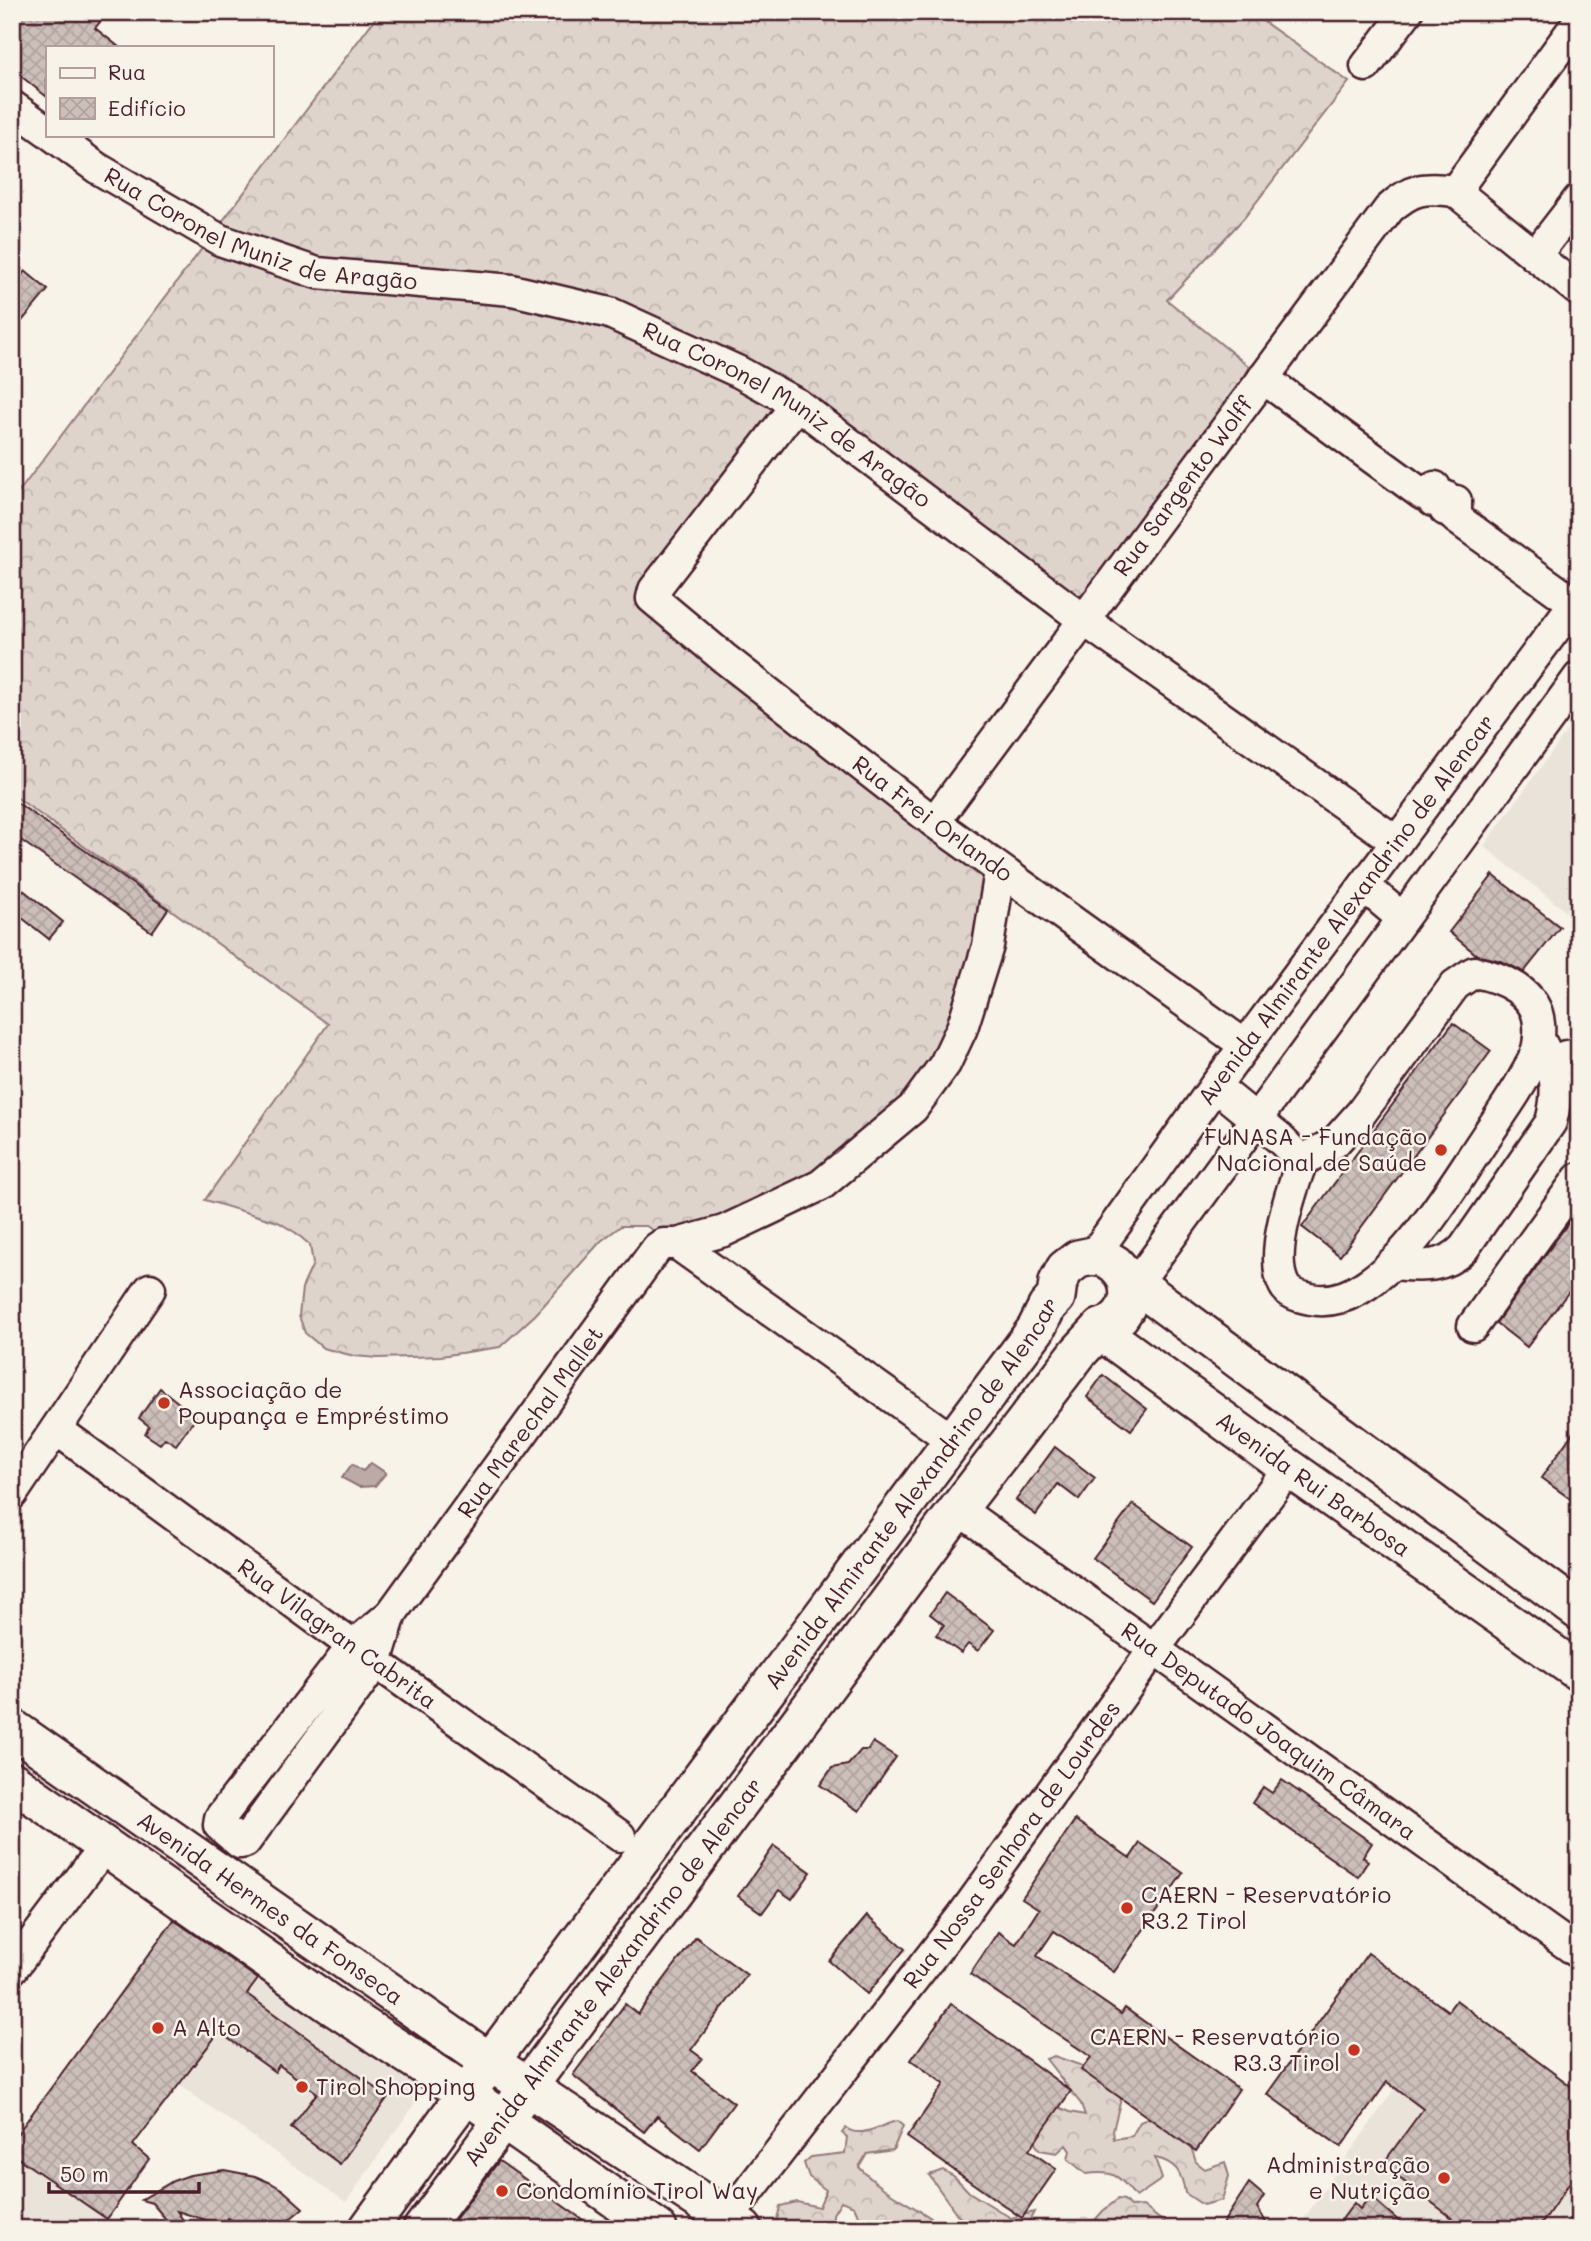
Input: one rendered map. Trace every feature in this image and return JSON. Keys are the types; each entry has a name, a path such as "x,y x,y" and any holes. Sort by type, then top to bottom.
{"main road":[{"path":"1093,1256 1105,1258 1115,1264 1128,1284 1143,1289 1579,1611"},
{"name":"Avenida Almirante Alexandrino de Alencar","path":"368,2229 1036,1329 1047,1307 1056,1297 1058,1282 1065,1269 1077,1259 1093,1256"},
{"name":"Avenida Almirante Alexandrino de Alencar","path":"422,2229 502,2118 958,1509 1081,1350 1126,1307 1128,1284"},
{"name":"Avenida Rui Barbosa","path":"1056,1297 1064,1316 1072,1323 1091,1329 1081,1350 1131,1352 1289,1468 1579,1672"},
{"path":"1036,1329 1053,1323 1069,1329 1081,1350 1105,1348 1131,1352"},
{"name":"Avenida Hermes da Fonseca","path":"12,1728 490,2062 736,2223"},
{"name":"Avenida Hermes da Fonseca","path":"12,1781 334,2007 502,2118 658,2229"}],"street":[{"path":"1366,66 1407,12"},
{"path":"1579,21 1455,191 1579,290"},
{"path":"12,106 46,130"},
{"name":"Rua Coronel Muniz de Aragão","path":"53,136 97,168 219,240 317,273 512,290 610,313 739,372 797,404 1084,620 1396,842"},
{"name":"Rua Sargento Wolff","path":"934,822 1389,209 1403,196 1417,190 1455,191"},
{"path":"1535,256 1579,199"},
{"path":"1263,379 1422,494 1435,487 1433,501 1445,496 1445,510 1456,501 1456,518 1569,595"},
{"name":"Rua Frei Orlando","path":"797,404 656,588 652,594 656,603 934,822 1232,1036"},
{"name":"Avenida Almirante Alexandrino de Alencar","path":"1093,1256 1215,1086 1525,670 1569,595"},
{"path":"1525,670 1571,688"},
{"name":"Avenida Almirante Alexandrino de Alencar","path":"1128,1284 1142,1276 1571,688"},
{"name":"Rua Marechal Mallet","path":"364,1654 220,1818 219,1825 240,1843 245,1842 391,1614 657,1248 669,1242 677,1244 724,1231 821,1185 913,1108 945,1064 962,1028 988,946 1000,871"},
{"path":"1364,886 1402,918"},
{"path":"1391,1264 1428,1266 1442,1264 1454,1258 1464,1248 1551,1122 1556,1104 1557,1052 1539,1021 1529,996 1488,975 1474,972 1455,985 1361,1113 1335,1142 1302,1161 1287,1207 1280,1254 1284,1287 1296,1296 1315,1300 1342,1298 1367,1285 1415,1238 1516,1091 1534,1058 1557,1052"},
{"path":"1215,1086 1280,1139 1302,1161"},
{"path":"1473,1326 1579,1178"},
{"path":"677,1244 952,1440"},
{"path":"12,1494 150,1289"},
{"name":"Rua Vilagran Cabrita","path":"56,1429 364,1654 620,1836"},
{"name":"Rua Nossa Senhora de Lourdes","path":"736,2223 1289,1468"},
{"name":"Rua Deputado Joaquim Câmara","path":"958,1509 1579,1953"},
{"path":"12,1969 105,1846"}],"shaded area":[{"path":"1579,714 1579,922 1484,846"},
{"path":"371,1463 386,1473 375,1486 359,1487 342,1478 352,1464 363,1471"},
{"name":"Tirol Shopping","path":"264,1971 420,2085 418,2099 346,2202 179,2085"},
{"path":"1456,2000 1579,2092 1579,2229 1297,2229"},
{"path":"12,2154 107,2219 121,2229 12,2229"}],"green space":[{"path":"380,12 1250,12 1349,82 1244,218 1167,300 1263,378 1084,620 797,404 656,588 1000,871 962,1028 859,1154 677,1244 646,1226 621,1226 601,1241 536,1314 500,1347 441,1356 378,1358 354,1356 323,1348 305,1333 299,1316 302,1288 313,1264 310,1245 278,1222 205,1200 328,1024 12,794 12,501"},
{"path":"1054,2056 1091,2069 1123,2091 1113,2130 1114,2139 1132,2136 1140,2122 1162,2113 1188,2138 1196,2162 1205,2169 1225,2162 1229,2176 1222,2200 1203,2205 1185,2193 1177,2169 1168,2162 1155,2158 1162,2179 1136,2197 1116,2176 1104,2173 1086,2174 1068,2159 1070,2151 1066,2145 1057,2153 1040,2150 1030,2137 1054,2105 1085,2115 1081,2104 1046,2059"},
{"path":"897,2121 903,2126 893,2150 867,2154 859,2167 890,2193 946,2229 884,2229 858,2215 854,2206 841,2201 833,2214 833,2221 843,2229 775,2229 780,2206 797,2202 819,2207 826,2190 809,2177 804,2163 811,2157 845,2153 847,2137 842,2133 846,2128 864,2132"},
{"path":"943,2170 955,2177 969,2192 1011,2218 1034,2212 1028,2223 1037,2229 981,2229 959,2217 929,2175"},
{"path":"1118,2199 1124,2200 1131,2207 1143,2206 1172,2229 1095,2229 1094,2221"}],"building":[{"path":"12,12 108,12 95,28 118,46 46,46 46,96 12,69"},
{"path":"25,271 48,290 12,333 12,287"},
{"path":"12,799 168,909 152,932 12,834"},
{"path":"1493,875 1560,927 1524,972 1501,961 1477,955 1449,932"},
{"path":"12,881 63,922 49,939 12,910"},
{"path":"1453,1023 1491,1051 1340,1256 1302,1227"},
{"path":"1579,1208 1579,1278 1527,1347 1496,1323"},
{"path":"1103,1375 1147,1409 1131,1430 1087,1397"},
{"name":"Associação de Poupança e Empréstimo","path":"160,1388 196,1417 176,1445 165,1438 160,1444 145,1434 149,1426 139,1418"},
{"path":"1579,1424 1579,1505 1541,1478"},
{"path":"1055,1447 1095,1478 1079,1500 1058,1484 1036,1515 1016,1500"},
{"path":"1133,1504 1192,1547 1152,1601 1093,1558"},
{"path":"945,1593 994,1630 978,1651 968,1644 961,1653 936,1635 944,1625 930,1614"},
{"path":"873,1742 896,1757 859,1811 820,1785 832,1768 848,1765 861,1750 868,1750"},
{"path":"1282,1780 1372,1843 1363,1857 1368,1861 1358,1877 1252,1803 1263,1787 1272,1793"},
{"path":"1075,1820 1130,1858 1140,1843 1183,1873 1114,1972 1054,1931 1037,1956 1121,2014 1125,2008 1239,2089 1196,2151 1081,2070 1091,2057 970,1974 998,1932 1016,1944 1039,1909 1022,1898"},
{"path":"774,1846 811,1872 792,1899 779,1890 762,1913 738,1896"},
{"path":"867,1916 905,1949 867,1994 829,1961"},
{"name":"A Alto","path":"174,1920 258,1979 247,1994 388,2097 340,2164 291,2128 317,2093 279,2065 275,2072 219,2032 133,2145 149,2159 107,2219 12,2154 12,2141"},
{"path":"696,1937 747,1975 691,2050 702,2058 692,2071 734,2103 700,2149 657,2116 644,2132 573,2075 625,2004 638,2014"},
{"path":"1368,1953 1448,2011 1456,2000 1579,2092 1579,2169 1538,2229 1467,2229 1382,2165 1423,2109 1387,2082 1341,2147 1267,2094"},
{"path":"951,2004 1071,2091 1029,2150 1056,2169 1022,2218 907,2137 944,2084 911,2060"},
{"name":"Condomínio Tirol Way","path":"499,2161 596,2229 448,2229"},
{"path":"224,2170 255,2176 271,2183 303,2208 278,2229 248,2229 227,2218 225,2226 177,2211 189,2229 174,2229 152,2203 141,2200 173,2181 190,2175"},
{"path":"1249,2183 1264,2196 1257,2207 1270,2229 1219,2229"},
{"path":"1370,2196 1408,2229 1335,2229 1354,2203 1360,2209"}],"place":[{"name":"FUNASA - Fundação Nacional de Saúde","path":"1441,1150"},
{"name":"Associação de Poupança e Empréstimo","path":"164,1403"},
{"name":"CAERN - Reservatório R3.2 Tirol","path":"1127,1908"},
{"name":"A Alto","path":"158,2028"},
{"name":"CAERN - Reservatório R3.3 Tirol","path":"1354,2050"},
{"name":"Tirol Shopping","path":"302,2087"},
{"name":"Administração e Nutrição","path":"1444,2178"},
{"name":"Condomínio Tirol Way","path":"502,2191"}]}
